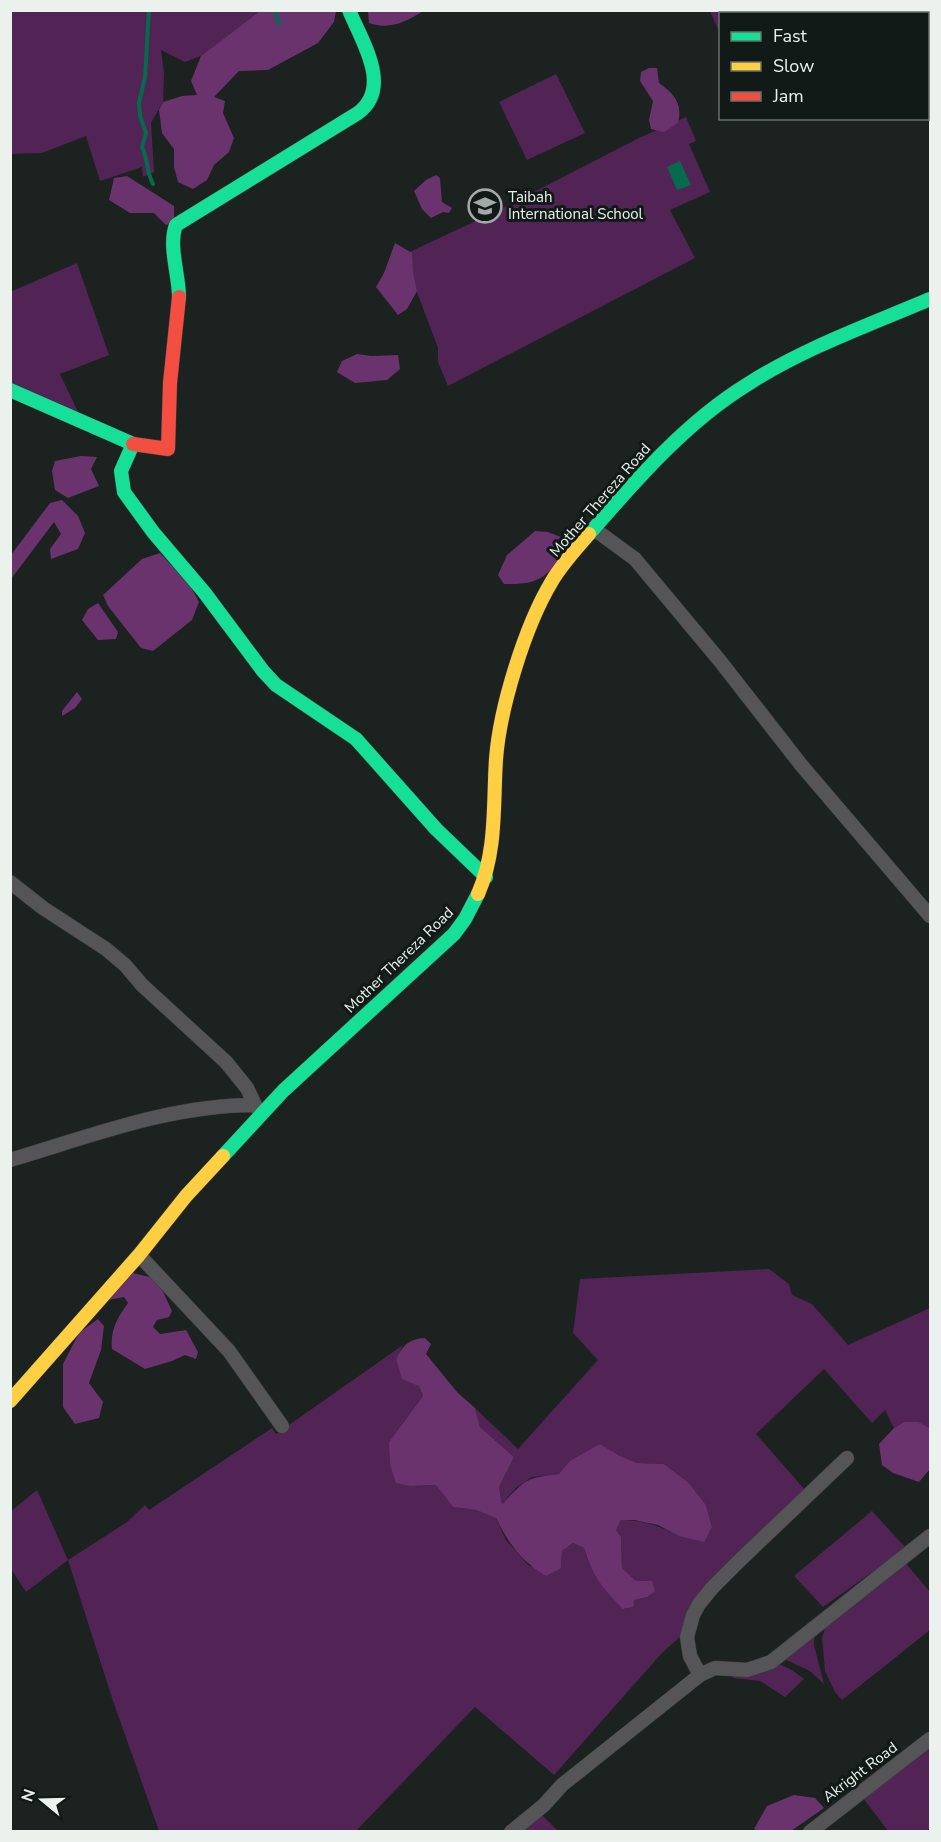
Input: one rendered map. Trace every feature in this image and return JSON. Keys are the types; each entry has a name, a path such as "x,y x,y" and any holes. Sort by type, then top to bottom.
{"street":[{"path":"10,390 42,401 111,436 133,444 168,449 171,363 180,298 172,234 176,225 365,108 374,90 374,70 349,10"},
{"name":"Mother Thereza Road","path":"10,1401 139,1255 258,1110 284,1091 467,920 486,877 494,833 498,748 516,672 538,609 552,581 594,529 680,436 705,413 731,395 768,372 822,345 930,299"},
{"path":"133,444 121,471 124,492 153,532 204,592 263,672 276,685 356,739 436,830 486,877"},
{"path":"594,529 635,559 720,661 802,766 930,916"},
{"path":"10,882 43,908 106,949 125,965 142,985 226,1062 247,1088 258,1110 205,1107 138,1121 10,1160"},
{"path":"139,1255 229,1351 282,1426"},
{"path":"700,1675 690,1656 687,1637 693,1615 699,1604 725,1575 847,1458"},
{"path":"511,1832 544,1805 562,1785 700,1675 715,1668 747,1670 771,1662 930,1536"},
{"name":"Akright Road","path":"810,1832 930,1739"}],"shaded area":[{"path":"368,10 423,11 404,21 384,26 369,23"},
{"path":"812,10 813,12 719,12 719,32 710,11"},
{"path":"10,11 260,11 201,56 185,62 161,50 164,73 163,102 151,123 154,172 143,177 142,167 100,181 86,136 42,153 11,154"},
{"path":"260,11 336,11 334,22 318,43 268,70 239,71 214,97 225,101 223,113 234,138 229,152 214,165 207,180 193,189 178,182 174,167 174,149 162,133 159,110 163,102 182,96 197,95 191,81 201,56"},
{"path":"649,68 657,68 659,83 673,95 678,104 678,123 664,132 651,129 649,120 653,101 640,81 641,72"},
{"path":"556,74 585,133 527,160 499,102"},
{"path":"686,117 696,141 689,144 710,192 670,210 695,258 448,386 438,362 438,348 403,255"},
{"path":"680,161 691,185 677,190 667,167"},
{"path":"436,175 440,178 442,202 452,208 449,213 443,212 431,218 422,209 414,191 426,180"},
{"path":"127,176 174,206 174,222 166,225 154,213 130,213 109,200 114,178"},
{"path":"395,243 412,253 417,291 407,309 398,315 376,287"},
{"path":"77,263 109,355 60,374 79,414 10,385 10,292"},
{"path":"357,354 398,355 400,369 387,380 355,383 337,372 342,361"},
{"path":"81,456 97,457 91,469 99,486 68,498 55,490 52,471 55,461"},
{"path":"62,500 78,516 85,533 78,549 51,559 50,549 61,534 54,522 11,579 11,555 50,503"},
{"path":"535,531 548,532 566,539 569,547 549,572 542,577 527,583 504,584 498,575 507,555"},
{"path":"160,553 189,584 199,602 192,620 153,651 141,648 108,606 103,595 142,559"},
{"path":"98,603 118,632 116,639 98,640 82,620 88,609"},
{"path":"77,692 82,699 75,708 62,716 62,711"},
{"path":"769,1269 789,1284 792,1295 812,1304 848,1345 930,1308 930,1428 912,1422 903,1423 894,1428 885,1410 872,1423 824,1369 756,1434 805,1490 693,1602 683,1634 661,1654 554,1775 475,1707 356,1831 159,1831 112,1698 68,1560 127,1522 145,1505 149,1510 272,1428 276,1434 403,1345 396,1359 419,1386 423,1396 389,1442 410,1486 436,1485 453,1507 476,1510 496,1518 506,1540 529,1566 561,1568 562,1551 573,1543 584,1548 595,1575 604,1588 624,1609 632,1607 634,1600 647,1597 636,1581 622,1568 621,1538 616,1530 621,1520 651,1524 679,1536 712,1527 706,1505 689,1483 664,1464 637,1463 600,1444 559,1474 532,1477 516,1488 502,1504 499,1487 514,1457 480,1427 475,1408 518,1449 598,1360 573,1333 580,1279"},
{"path":"133,1273 157,1279 172,1311 169,1317 157,1320 153,1327 160,1334 186,1330 198,1352 196,1359 185,1355 145,1369 112,1349 115,1325 128,1303 124,1297 103,1301"},
{"path":"98,1319 104,1326 101,1350 89,1383 103,1402 99,1418 75,1424 63,1407 63,1364 79,1333"},
{"path":"425,1338 431,1344 426,1354 457,1392 475,1408 480,1427 514,1457 499,1487 502,1504 526,1482 559,1474 570,1461 600,1444 637,1463 664,1464 689,1483 706,1505 712,1527 704,1542 679,1536 658,1525 621,1520 616,1530 621,1537 622,1568 636,1581 652,1581 655,1591 647,1597 634,1600 633,1607 623,1609 599,1582 584,1548 573,1543 562,1551 561,1568 546,1576 516,1551 496,1518 476,1510 453,1507 436,1485 410,1486 396,1483 390,1464 389,1442 423,1396 419,1386 402,1379 396,1359 407,1344"},
{"path":"904,1422 918,1422 930,1428 930,1469 919,1482 893,1473 882,1465 879,1444 894,1428"},
{"path":"37,1490 68,1560 26,1592 11,1569 10,1512"},
{"path":"872,1511 906,1548 823,1607 794,1576"},
{"path":"903,1560 930,1592 930,1630 842,1700 835,1692 825,1671 822,1638 830,1613"},
{"path":"815,1623 814,1645 824,1684 810,1671 780,1657"},
{"path":"779,1664 804,1679 785,1697 760,1681 733,1678 727,1669"},
{"path":"930,1741 930,1831 888,1831 861,1795"},
{"path":"794,1795 815,1798 824,1808 791,1831 754,1829 767,1806"},
{"path":"540,1813 558,1831 522,1832"}],"waterway":[{"path":"149,10 145,77 139,103 140,116 146,133 142,147 153,184"},
{"path":"275,10 279,24"}],"traffic: fast":[{"path":"179,297 173,251 176,225 358,113 368,102 373,90 374,77 366,49 349,10"},
{"path":"589,534 663,453 725,399 791,359 930,299"},
{"path":"10,390 133,444 121,471 124,492 153,532 204,592 263,671 276,685 356,739 436,829 486,877"},
{"path":"223,1156 283,1091 454,934 478,894"}],"traffic: slow":[{"path":"478,894 491,845 498,738 515,667 532,620 552,581 589,534"},
{"path":"10,1401 223,1156"}],"traffic: jam":[{"path":"133,444 168,449 170,383 179,297"}],"place":[{"name":"Taibah International School","path":"485,206"}]}
